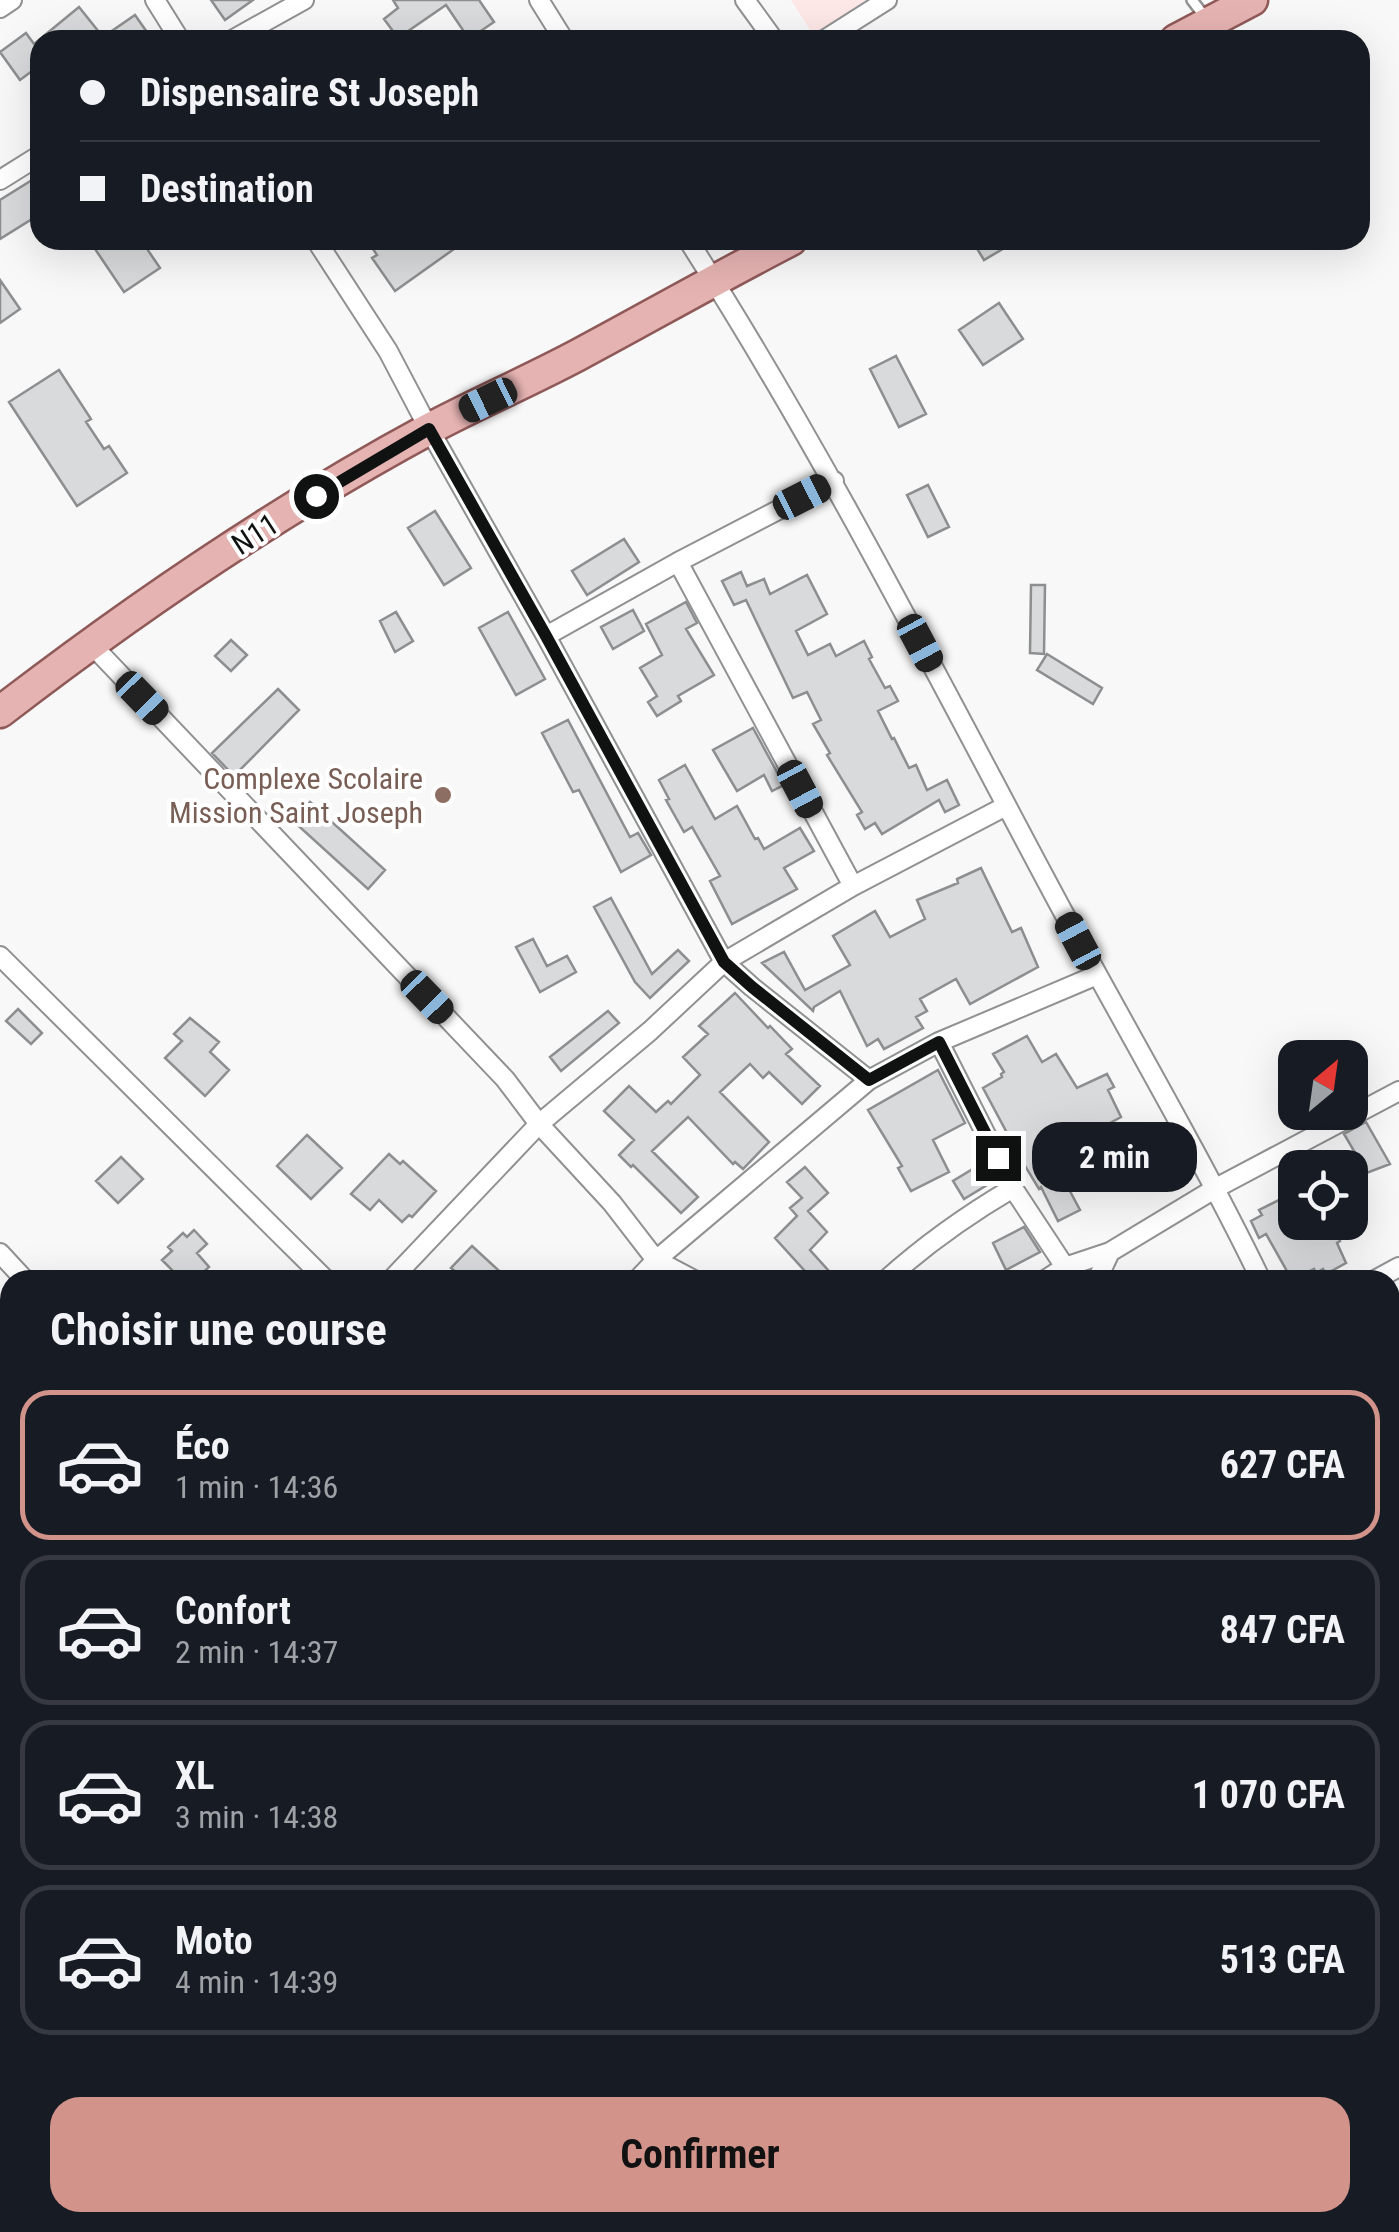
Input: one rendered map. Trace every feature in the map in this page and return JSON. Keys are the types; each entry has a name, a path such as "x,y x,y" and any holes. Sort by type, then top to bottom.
{"main road":[{"path":"1185,30 1201,11 1252,0"},
{"name":"N11","path":"0,712 91,644 266,525 429,429 578,355 772,250"}],"street":[{"path":"0,8 12,0"},
{"path":"155,0 174,30"},
{"path":"250,30 304,0"},
{"path":"539,0 557,30"},
{"path":"746,0 767,30"},
{"path":"840,30 887,0"},
{"path":"0,180 30,162"},
{"path":"322,250 388,351 724,962 869,1080"},
{"path":"694,250 834,481 1096,975 1216,1188 1256,1270"},
{"path":"546,636 834,481"},
{"path":"678,562 853,886"},
{"path":"91,644 504,1078 656,1260 675,1270"},
{"path":"400,1270 539,1124 650,1031 724,962 853,886 1006,806"},
{"path":"0,956 316,1270"},
{"path":"646,1270 869,1080 939,1042 1096,975"},
{"path":"939,1042 1013,1188 1065,1267"},
{"path":"1060,1270 1110,1252 1216,1188 1399,1091"},
{"path":"897,1270 924,1246 1013,1188"},
{"path":"1101,1270 1110,1252"}],"shaded area":[{"path":"791,0 870,0 823,30 810,30"}],"building":[{"path":"211,0 253,0 225,20"},
{"path":"393,0 479,0 494,22 482,30 463,30 446,5 410,30 392,30 384,19 398,8"},
{"path":"79,7 97,30 51,30"},
{"path":"135,15 146,30 113,30"},
{"path":"26,33 30,38 30,72 20,80 0,52"},
{"path":"30,181 30,220 0,239 0,200"},
{"path":"96,250 148,250 160,268 124,292"},
{"path":"374,250 453,250 395,291 372,258 377,255"},
{"path":"978,250 1001,250 984,260"},
{"path":"0,280 20,309 0,323"},
{"path":"999,303 1023,339 983,365 959,330"},
{"path":"896,356 926,414 899,427 870,369"},
{"path":"59,370 91,419 86,422 127,473 77,506 9,402"},
{"path":"928,485 949,527 928,537 907,495"},
{"path":"435,511 471,568 444,585 408,528"},
{"path":"624,539 639,562 587,595 572,571"},
{"path":"741,572 747,586 764,579 770,594 807,575 827,614 796,631 808,655 830,644 836,656 864,641 885,688 890,686 898,701 878,711 892,739 909,768 916,765 927,790 947,780 959,805 945,812 939,800 882,834 875,823 865,829 857,815 862,812 813,724 821,720 807,692 793,698 746,600 734,605 722,581"},
{"path":"1031,585 1045,585 1044,654 1030,653"},
{"path":"686,602 697,623 686,629 714,675 678,696 681,701 657,716 648,702 657,696 640,668 662,655 646,624"},
{"path":"633,610 644,631 613,649 601,627"},
{"path":"396,612 413,641 395,652 380,621"},
{"path":"508,612 545,679 516,695 479,628"},
{"path":"231,640 247,655 231,671 215,656"},
{"path":"1047,654 1102,688 1093,704 1037,670"},
{"path":"278,689 299,710 234,776 212,753"},
{"path":"568,720 630,837 638,833 651,855 621,872 579,790 573,792 542,733"},
{"path":"753,728 784,785 772,791 764,775 737,791 713,750"},
{"path":"685,765 715,819 737,806 764,849 800,828 814,851 784,868 797,889 732,924 710,881 720,876 692,827 684,832 659,780"},
{"path":"310,802 385,870 368,889 292,820"},
{"path":"981,868 1012,932 1021,928 1038,967 970,1004 956,979 920,999 927,1011 916,1017 923,1028 884,1049 878,1039 867,1046 840,991 813,1011 762,963 784,952 805,990 850,965 833,936 875,911 890,937 925,919 917,900 958,883 957,879"},
{"path":"611,898 652,974 678,950 689,961 650,998 635,982 594,907"},
{"path":"533,939 547,966 567,956 576,972 540,992 516,947"},
{"path":"735,993 792,1049 786,1054 820,1086 802,1104 769,1072 763,1078 750,1064 720,1092 769,1142 743,1169 733,1164 688,1117 652,1151 698,1197 681,1213 619,1155 634,1140 604,1111 629,1086 656,1112 668,1101 671,1104 700,1075 683,1057 708,1034 699,1026"},
{"path":"18,1009 42,1033 31,1044 6,1021"},
{"path":"608,1011 619,1023 561,1071 550,1057"},
{"path":"190,1018 219,1042 210,1052 229,1070 205,1096 165,1058 182,1041 174,1034"},
{"path":"1027,1036 1042,1062 1056,1054 1077,1088 1107,1074 1114,1087 1108,1090 1121,1117 1069,1145 1082,1167 1063,1178 1080,1210 1058,1221 983,1088 1004,1072 993,1054"},
{"path":"938,1070 965,1123 933,1140 949,1172 911,1191 898,1168 902,1166 868,1110"},
{"path":"1368,1126 1390,1164 1368,1172 1368,1150 1353,1150 1344,1134 1368,1130"},
{"path":"307,1135 342,1168 311,1199 277,1166"},
{"path":"389,1154 400,1164 403,1161 436,1191 412,1217 409,1215 402,1222 379,1200 370,1210 351,1194"},
{"path":"121,1157 143,1179 118,1203 96,1181"},
{"path":"805,1167 828,1193 808,1211 827,1232 810,1250 828,1270 804,1270 775,1238 797,1216 790,1208 802,1198 787,1182"},
{"path":"976,1167 987,1185 964,1199 953,1181"},
{"path":"1278,1200 1278,1240 1339,1240 1337,1243 1346,1263 1333,1270 1286,1270 1266,1234 1259,1238 1251,1221 1262,1215 1259,1210"},
{"path":"1024,1227 1040,1252 1006,1270 993,1243"},
{"path":"194,1230 207,1244 197,1253 209,1267 206,1270 172,1270 162,1260 172,1251 168,1247 183,1233 187,1237"},
{"path":"472,1246 498,1270 453,1270 451,1268"}],"place":[{"name":"Complexe Scolaire Mission Saint Joseph","path":"443,795"}],"route":[{"path":"316,496 429,429 724,962 869,1080 939,1042 998,1158"}]}
